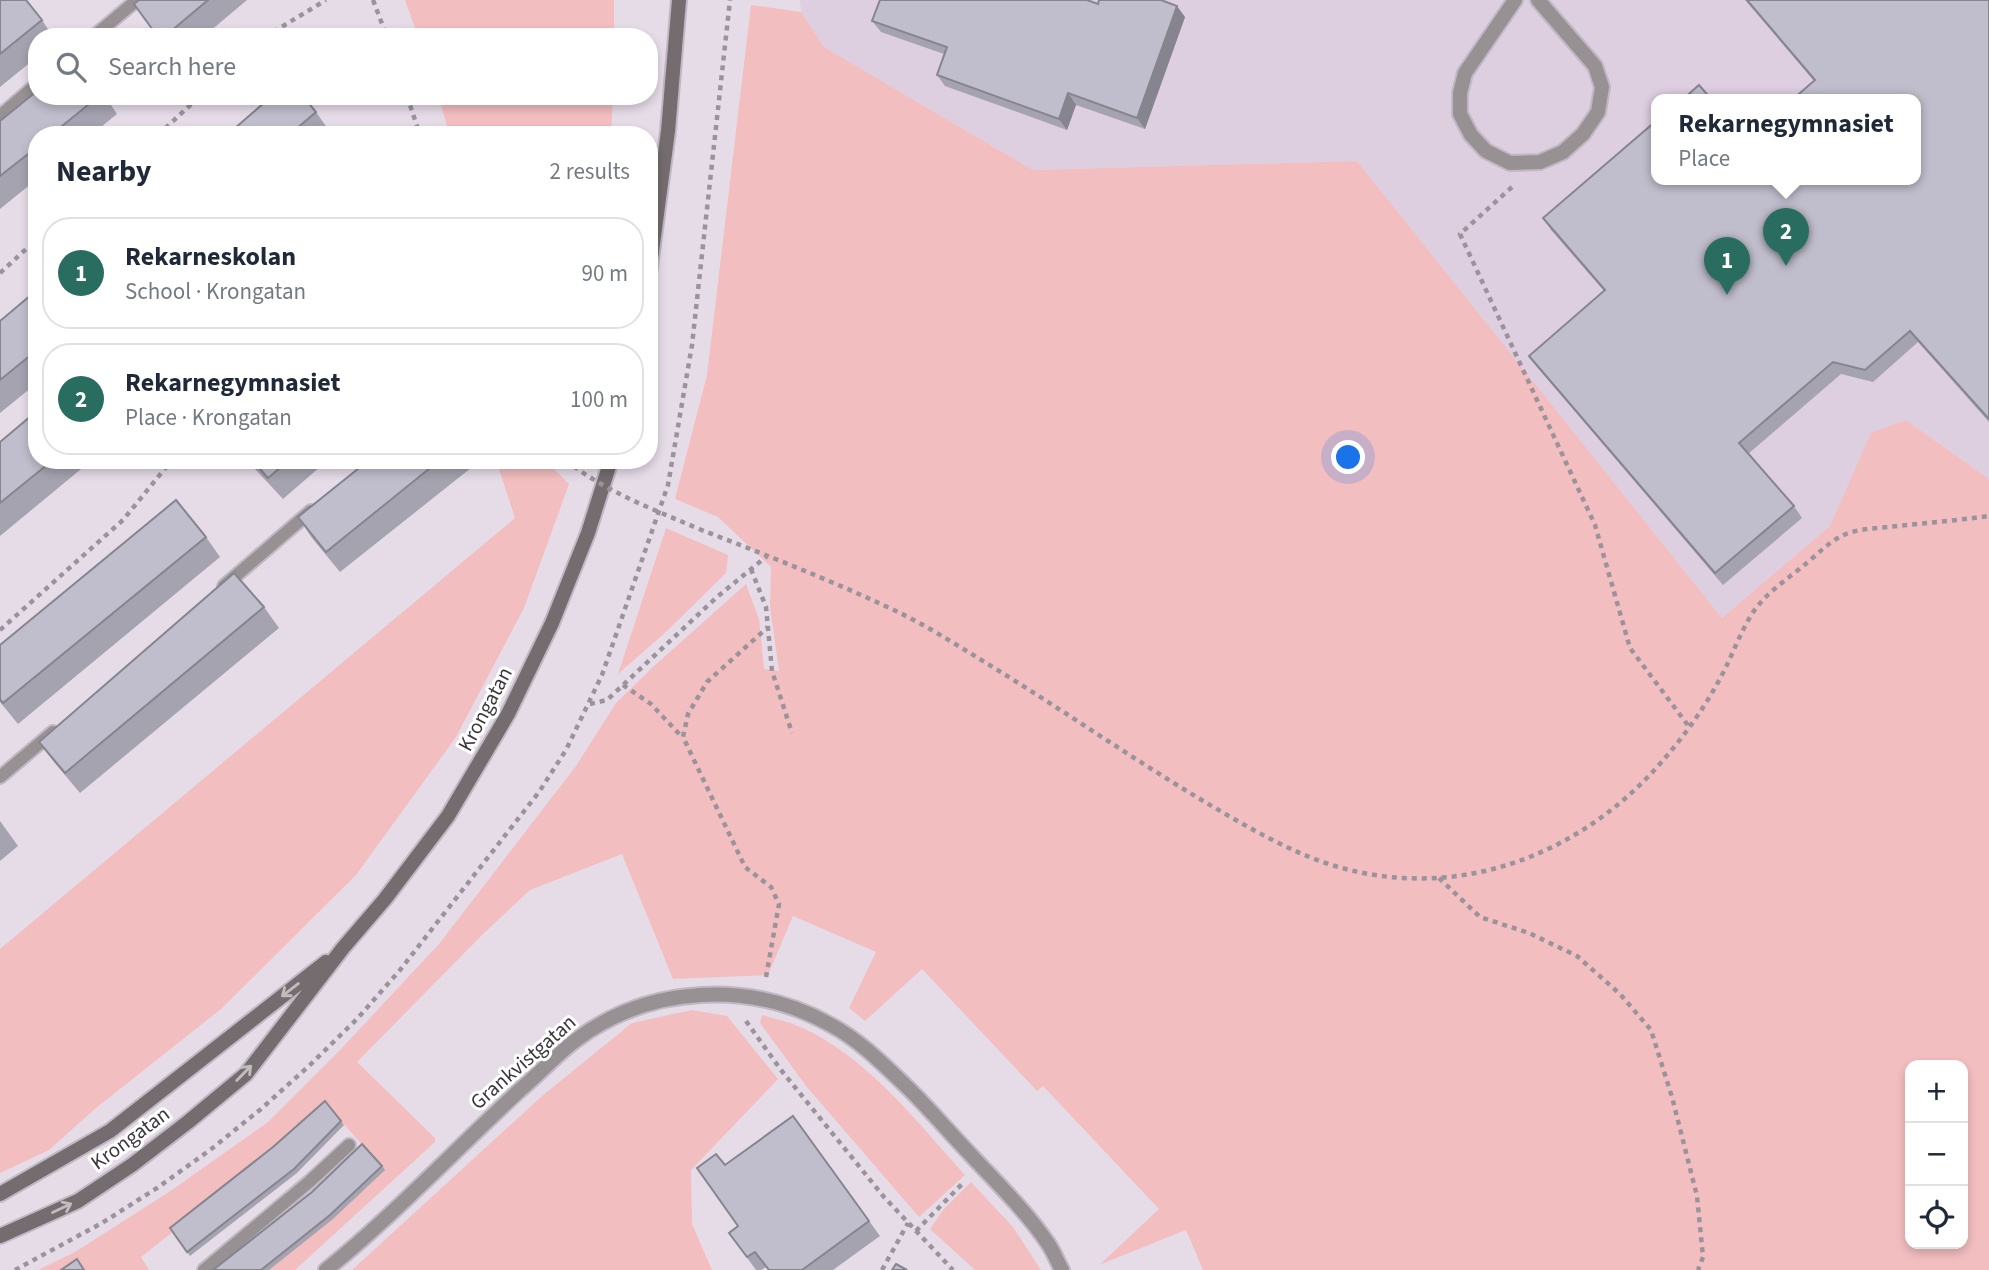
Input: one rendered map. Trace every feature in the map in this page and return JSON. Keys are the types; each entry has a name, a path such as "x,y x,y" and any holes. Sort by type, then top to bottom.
{"street":[{"path":"658,206 668,131 679,0"},
{"path":"1515,0 1465,72 1460,93 1460,114 1471,135 1486,151 1510,163 1540,163 1563,152 1583,134 1598,112 1602,87 1595,66 1538,0"},
{"name":"Krongatan","path":"0,1236 78,1201 132,1165 246,1074 343,948 385,899 448,816 509,714 552,623 588,533 608,469"},
{"name":"Krongatan","path":"0,1194 110,1131 343,948"},
{"name":"Grankvistgatan","path":"326,1270 355,1247 476,1130 576,1040 614,1017 659,1000 709,994 762,999 790,1006 831,1025 873,1054 918,1097 1023,1212 1048,1243 1062,1270"}],"lane":[{"path":"103,28 136,0"},
{"path":"0,116 28,93"},
{"path":"212,596 318,505"},
{"path":"0,777 64,723"},
{"path":"204,1270 349,1145"}],"path":[{"path":"280,28 326,0"},
{"path":"373,0 384,28"},
{"path":"168,126 190,105"},
{"path":"410,105 417,126"},
{"path":"1540,163 1460,233 1595,525 1630,648 1690,728"},
{"path":"0,273 28,247"},
{"path":"0,630 123,520 165,469"},
{"path":"577,469 611,491 901,613 979,659 1174,784 1299,853 1336,866 1381,876 1439,878 1476,873 1522,861 1549,850 1574,836 1624,800 1690,728 1761,602 1835,539 1856,530 1989,516"},
{"path":"589,704 607,700 717,597 767,556"},
{"path":"751,569 766,607 772,671 792,733"},
{"path":"683,737 688,714 707,681 768,627"},
{"path":"623,685 651,704 683,737 745,867 771,887 779,904 762,999"},
{"path":"1439,878 1480,917 1529,933 1577,956 1620,994 1651,1030 1672,1097 1697,1196 1703,1257 1698,1270"},
{"path":"727,995 781,1070 884,1197 953,1270"},
{"path":"916,1231 980,1165"},
{"path":"883,1270 908,1223"}],"shaded area":[{"path":"405,0 614,0 614,28 415,28"},
{"path":"800,0 1989,0 1989,479 1906,420 1872,433 1830,526 1722,618 1357,161 1033,170 824,47 801,12"},
{"path":"751,5 801,12 824,47 1033,170 1357,161 1722,618 1830,526 1871,433 1906,420 1989,479 1989,1270 1203,1270 1186,1230 1100,1265 1159,1209 1043,1086 1037,1091 922,969 865,1021 849,1008 876,952 793,916 768,975 673,979 622,854 530,890 357,1062 435,1138 435,1142 295,1270 269,1270 365,1148 327,1105 275,1151 141,1257 149,1270 38,1270 75,1252 172,1190 268,1122 439,944 576,766 616,703 746,584 759,619 764,669 779,671 770,607 771,567 718,517 675,499 707,375"},
{"path":"441,105 613,105 611,126 447,126"},
{"path":"499,469 554,469 569,484 524,608 456,737 356,875 221,1009 96,1108 49,1150 0,1173 0,949 515,518"},
{"path":"666,528 728,555 726,573 618,674"},
{"path":"692,1010 727,1016 778,1079 691,1170 692,1224 712,1270 352,1270 542,1096 632,1023"},
{"path":"762,1015 798,1026 846,1054 889,1091 965,1175 919,1217 806,1086 760,1023"},
{"path":"971,1182 1013,1227 1041,1270 975,1270 930,1229 943,1210"}],"building":[{"path":"0,0 26,0 42,20 28,28 28,31 0,54"},
{"path":"139,0 208,0 175,28 151,28 134,4"},
{"path":"880,0 1087,0 1098,4 1099,0 1161,0 1177,6 1137,118 1068,93 1059,119 937,75 947,47 872,21"},
{"path":"1747,0 1989,0 1989,419 1910,331 1865,370 1833,362 1739,443 1794,506 1715,573 1529,356 1605,290 1543,218 1651,125 1651,185 1921,185 1921,94 1799,94 1815,80"},
{"path":"1699,85 1707,94 1689,94"},
{"path":"28,98 28,105 88,105 62,126 28,126 28,154 0,176 0,121"},
{"path":"262,105 310,105 316,112 300,126 237,126"},
{"path":"28,298 28,357 0,380 0,321"},
{"path":"28,419 28,469 42,469 0,503 0,442"},
{"path":"260,469 278,469 268,478"},
{"path":"358,469 429,469 326,552 298,517"},
{"path":"176,500 206,537 3,703 0,699 0,645"},
{"path":"234,573 264,607 65,773 39,742"},
{"path":"325,1101 341,1121 294,1169 187,1252 170,1228 273,1147"},
{"path":"793,1116 869,1221 802,1270 769,1270 755,1252 747,1257 729,1233 738,1226 697,1168 716,1154 725,1165"},
{"path":"362,1144 382,1166 330,1215 261,1270 213,1270 312,1192"},
{"path":"77,1259 84,1270 61,1270"},
{"path":"896,1264 907,1270 892,1270"}],"place":[{"name":"Rekarnegymnasiet","path":"1786,266"},
{"name":"Rekarneskolan","path":"1727,295"}]}
